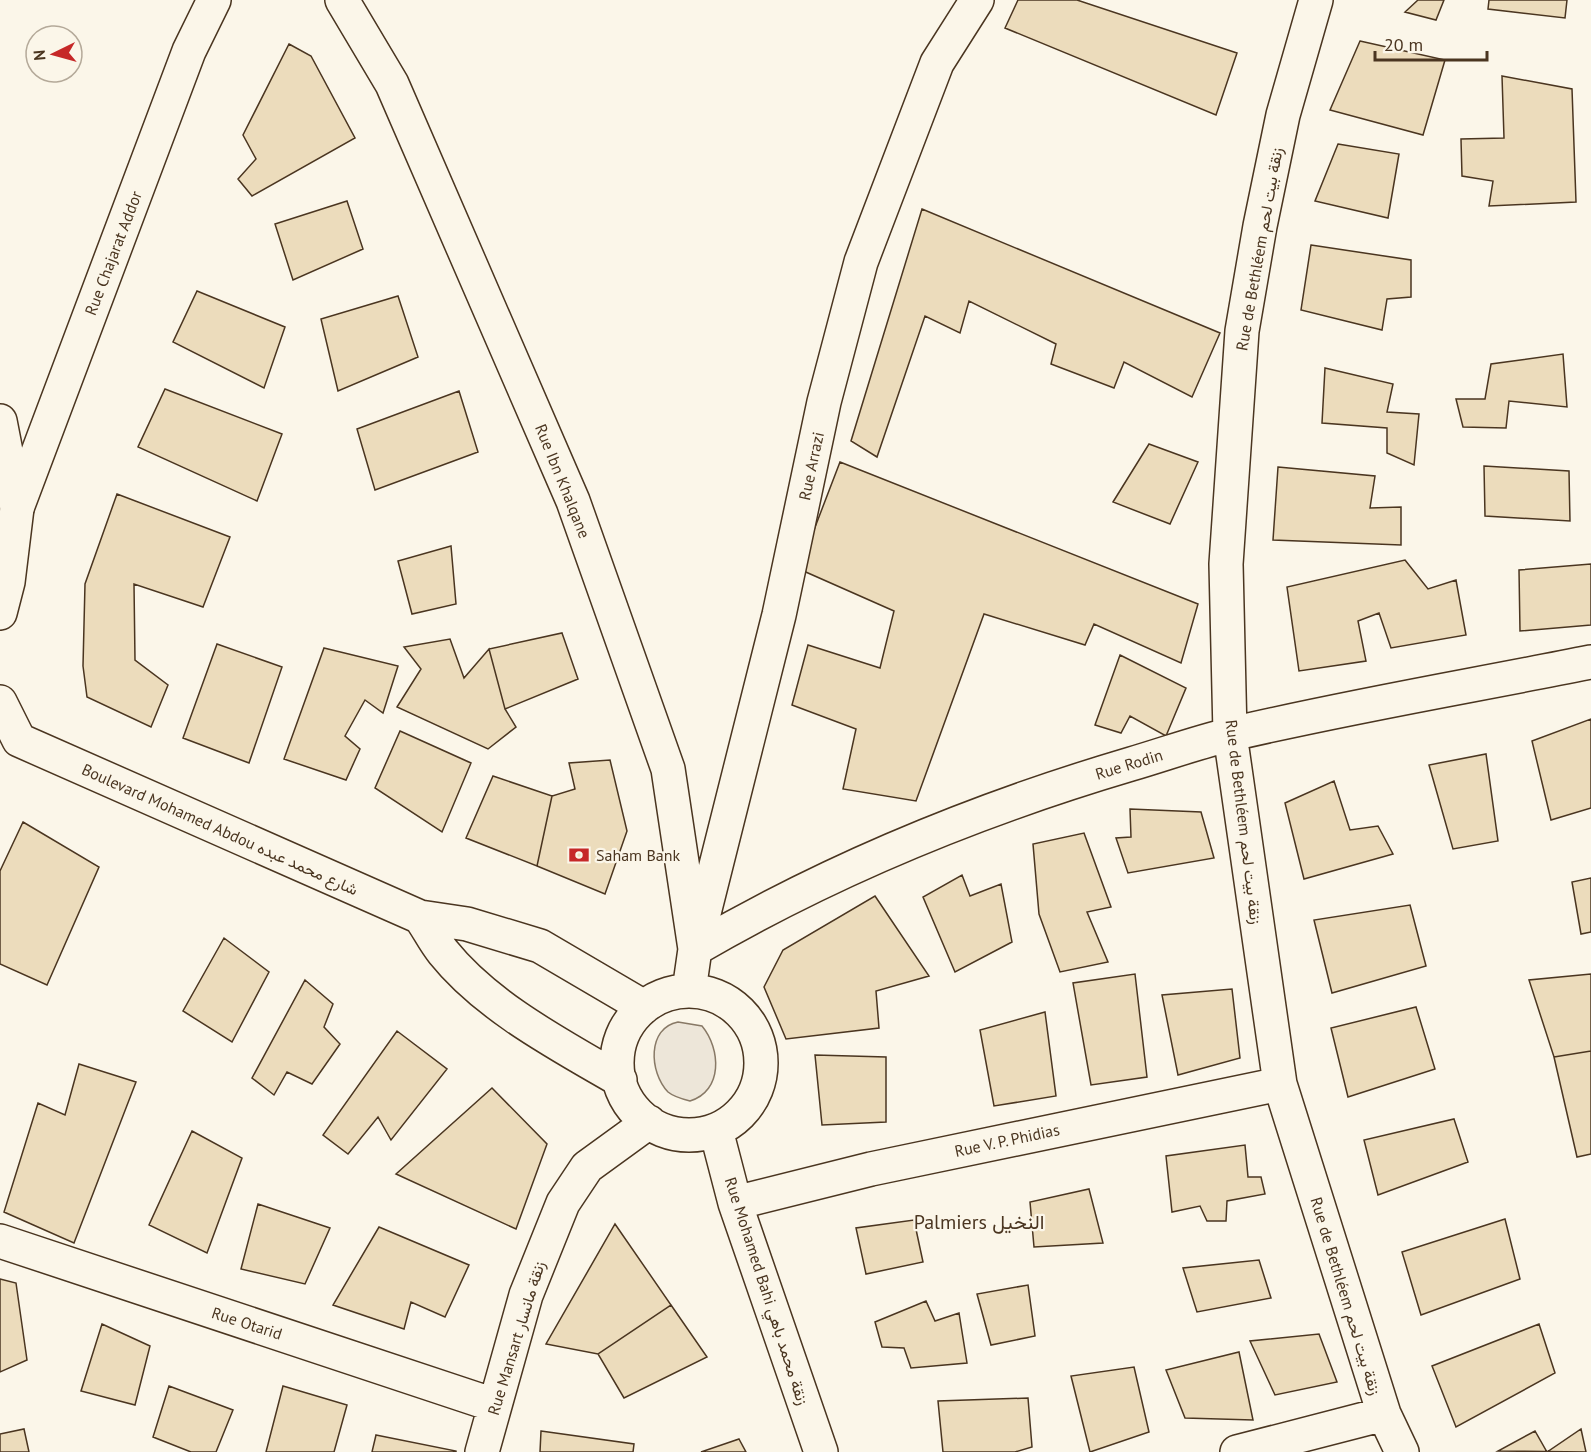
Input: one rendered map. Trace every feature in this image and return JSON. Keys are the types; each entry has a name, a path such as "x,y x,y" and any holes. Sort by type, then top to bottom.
{"street":[{"name":"Rue Chajarat Addor","path":"8,518 189,51 214,0"},
{"name":"Rue Ibn Khalqane","path":"342,0 392,84 573,501 668,769 694,949 689,991"},
{"name":"Rue Arrazi","path":"694,949 779,615 824,402 861,262 937,63 977,0"},
{"name":"Rue de Bethléem زنقة بيت لحم","path":"1316,0 1283,115 1260,226 1242,331 1226,564 1230,734 1280,1084 1384,1414 1402,1452"},
{"path":"0,421 8,518 9,582 0,613"},
{"name":"Rue Rodin","path":"694,949 757,913 812,886 985,811 1066,783 1230,734 1591,662"},
{"name":"Boulevard Mohamed Abdou شارع محمد عبده","path":"0,702 10,745 420,917 467,924 540,946 644,1007"},
{"path":"420,917 443,951 496,1000 538,1032 620,1080"},
{"path":"689,991 710,994 736,1008 751,1026 759,1048 760,1071 754,1093 742,1112 716,1130 686,1134 663,1130 649,1122 629,1101 620,1080 618,1060 627,1028 644,1007 662,996 689,991"},
{"name":"Rue V. P. Phidias","path":"735,1203 881,1166 1280,1084"},
{"name":"Rue Mansart زنقة مانسار","path":"482,1452 526,1295 563,1203 587,1167 649,1122"},
{"name":"Rue Mohamed Bahi زنقة محمد باهي","path":"716,1130 735,1203 821,1452"},
{"name":"Rue Otarid","path":"0,1241 494,1405"},
{"path":"1237,1452 1384,1414"}],"shaded area":[{"path":"678,1022 702,1026 713,1046 715,1057 716,1068 708,1088 701,1096 690,1101 675,1097 668,1092 657,1073 655,1063 656,1042 661,1033 668,1026"}],"building":[{"path":"1018,0 1077,0 1237,53 1216,115 1005,28"},
{"path":"1418,0 1444,0 1436,20 1405,12"},
{"path":"1489,0 1567,0 1565,18 1488,9"},
{"path":"1360,41 1445,60 1423,135 1330,110"},
{"path":"289,44 311,56 355,138 252,196 238,179 256,159 243,135"},
{"path":"1502,76 1572,89 1576,202 1489,206 1493,181 1462,176 1461,139 1504,138"},
{"path":"1338,144 1399,154 1388,218 1315,201"},
{"path":"347,201 363,249 293,280 275,224"},
{"path":"922,209 1220,333 1192,397 1124,362 1114,388 1051,364 1056,344 969,301 960,333 925,316 877,457 851,441"},
{"path":"1311,245 1411,260 1411,297 1387,299 1382,330 1301,310"},
{"path":"197,291 285,327 264,388 173,342"},
{"path":"398,296 418,357 338,391 321,319"},
{"path":"1563,354 1567,407 1509,401 1506,428 1463,427 1456,399 1485,399 1491,364"},
{"path":"1325,368 1393,384 1387,412 1419,414 1414,465 1387,453 1387,428 1322,423"},
{"path":"165,389 282,434 257,501 138,447"},
{"path":"459,391 478,452 375,490 357,429"},
{"path":"1149,444 1198,462 1170,524 1113,502"},
{"path":"840,462 1198,604 1181,663 1094,624 1085,645 984,614 916,801 843,789 856,729 792,705 808,645 880,668 894,611 799,569"},
{"path":"1484,466 1569,471 1570,521 1485,516"},
{"path":"1278,467 1375,476 1370,508 1401,507 1401,545 1273,540"},
{"path":"117,494 230,537 203,607 134,584 135,660 168,685 151,727 87,697 83,666 85,584"},
{"path":"451,546 456,604 412,614 398,561"},
{"path":"1405,560 1428,589 1456,580 1466,635 1391,648 1379,613 1358,621 1366,661 1299,671 1287,587"},
{"path":"1591,564 1591,625 1520,631 1519,570"},
{"path":"562,633 578,679 505,709 489,649"},
{"path":"450,639 464,678 489,649 505,709 516,727 488,749 397,707 421,669 404,647"},
{"path":"217,644 282,667 249,763 183,738"},
{"path":"324,648 398,666 383,713 365,700 345,736 360,749 346,780 284,759"},
{"path":"1120,655 1186,688 1166,736 1130,716 1121,733 1095,725"},
{"path":"1591,719 1591,808 1551,820 1532,741"},
{"path":"400,731 471,763 442,832 375,788"},
{"path":"1486,754 1498,841 1453,849 1429,765"},
{"path":"610,760 627,831 605,894 537,866 552,796 575,789 569,763"},
{"path":"493,776 552,796 537,866 466,838"},
{"path":"1334,781 1350,830 1378,826 1393,854 1304,879 1285,803"},
{"path":"1130,809 1201,812 1214,858 1128,873 1116,838 1131,837"},
{"path":"23,822 99,867 47,985 0,964 0,871"},
{"path":"1084,833 1111,907 1087,912 1108,962 1060,972 1039,914 1033,844"},
{"path":"962,875 970,896 1001,884 1012,942 955,972 923,897"},
{"path":"1591,878 1591,932 1581,934 1572,882"},
{"path":"875,896 929,976 876,991 879,1028 786,1039 764,987 783,950"},
{"path":"1410,905 1426,966 1332,993 1314,920"},
{"path":"224,938 269,972 232,1042 183,1011"},
{"path":"1135,974 1147,1077 1091,1085 1073,983"},
{"path":"1591,974 1591,1051 1554,1057 1529,980"},
{"path":"305,980 333,1004 324,1027 340,1044 312,1084 287,1072 274,1095 252,1078"},
{"path":"1232,989 1240,1058 1178,1075 1162,995"},
{"path":"1416,1007 1435,1069 1348,1097 1331,1028"},
{"path":"1045,1012 1056,1096 994,1106 980,1030"},
{"path":"397,1031 447,1069 391,1140 378,1117 348,1154 323,1135"},
{"path":"1591,1051 1591,1154 1577,1157 1554,1057"},
{"path":"815,1055 886,1057 886,1122 822,1125"},
{"path":"79,1064 136,1082 74,1243 4,1212 38,1103 65,1115"},
{"path":"492,1088 547,1144 516,1229 396,1174"},
{"path":"1454,1119 1468,1162 1378,1195 1364,1140"},
{"path":"192,1131 242,1158 207,1253 149,1225"},
{"path":"1245,1145 1248,1177 1261,1177 1265,1194 1227,1201 1226,1221 1207,1221 1200,1206 1172,1212 1166,1156"},
{"path":"1089,1189 1103,1243 1034,1247 1030,1202"},
{"path":"258,1204 330,1228 305,1284 241,1269"},
{"path":"1505,1219 1520,1279 1421,1315 1402,1252"},
{"path":"914,1220 923,1262 866,1274 856,1228"},
{"path":"615,1224 671,1305 598,1354 546,1344"},
{"path":"379,1227 469,1265 445,1317 411,1302 404,1329 333,1305"},
{"path":"1259,1260 1271,1298 1197,1312 1183,1268"},
{"path":"0,1279 16,1283 27,1360 0,1372"},
{"path":"1028,1285 1035,1336 991,1345 977,1294"},
{"path":"926,1301 935,1321 959,1313 967,1363 911,1368 904,1348 882,1347 875,1322"},
{"path":"671,1305 707,1357 624,1398 598,1354"},
{"path":"102,1324 150,1346 135,1405 81,1391"},
{"path":"1539,1324 1555,1373 1456,1427 1432,1366"},
{"path":"1319,1334 1337,1382 1275,1395 1250,1341"},
{"path":"1239,1352 1253,1420 1185,1418 1166,1370"},
{"path":"1134,1367 1149,1432 1090,1452 1071,1376"},
{"path":"169,1386 233,1410 216,1452 191,1452 153,1437"},
{"path":"283,1386 347,1405 334,1452 266,1452"},
{"path":"1028,1398 1032,1447 1015,1452 943,1452 938,1401"},
{"path":"24,1429 29,1452 0,1452 0,1434"},
{"path":"1581,1429 1586,1452 1548,1452"},
{"path":"541,1431 634,1444 633,1452 540,1452"},
{"path":"1535,1431 1547,1452 1498,1451"},
{"path":"376,1435 456,1451 456,1452 372,1452"},
{"path":"739,1439 746,1452 701,1452"}],"place":[{"name":"Saham Bank","path":"579,855"}],"district":[{"name":"Palmiers النخيل","path":"979,1222"}]}
